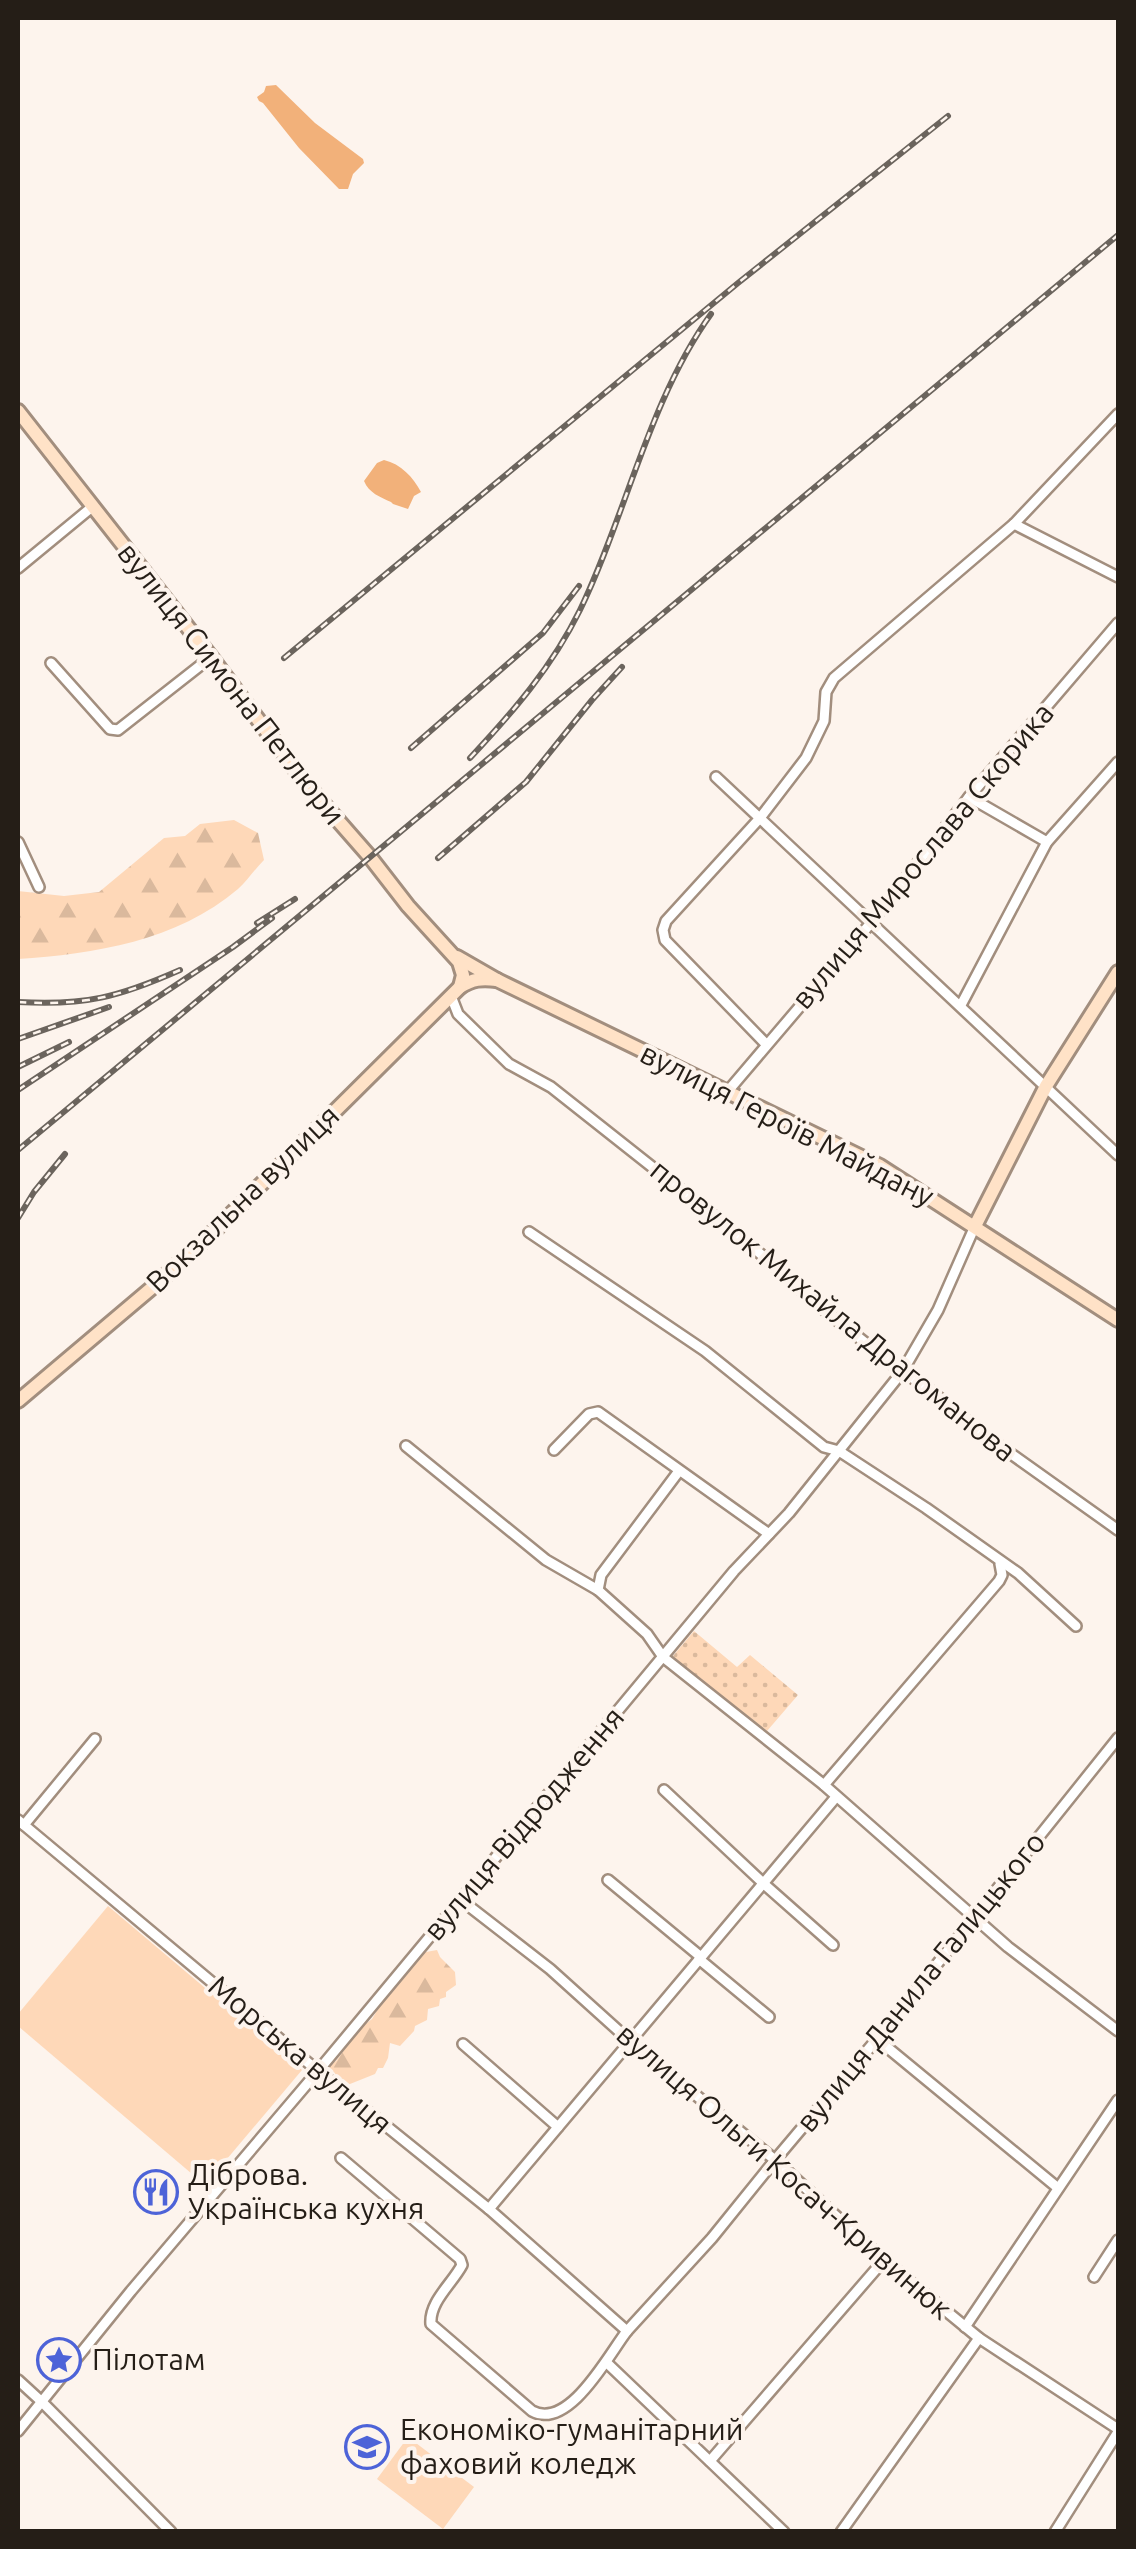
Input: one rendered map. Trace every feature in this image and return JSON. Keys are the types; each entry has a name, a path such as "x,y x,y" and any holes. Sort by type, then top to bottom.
{"street":[{"name":"вулиця Симона Петлюри","path":"18,411 307,785 451,952"},
{"path":"766,1044 665,940 666,921 760,818 806,758 824,720 830,682 1014,524 1118,414"},
{"path":"18,568 92,506"},
{"path":"1014,524 1118,577"},
{"name":"вулиця Мирослава Скорика","path":"728,1091 870,924 969,797 1118,623"},
{"path":"51,663 110,728 118,730 211,657"},
{"path":"961,1006 1047,842 1118,762"},
{"path":"716,777 1118,1155"},
{"path":"969,797 1047,842"},
{"path":"18,842 40,888"},
{"path":"451,952 463,975 455,992"},
{"name":"вулиця Героїв Майдану","path":"451,952 496,980 880,1166 1118,1320"},
{"path":"975,1226 1046,1086 1118,972"},
{"path":"455,992 471,980 496,980"},
{"name":"провулок Михайла Драгоманова","path":"455,992 458,1014 509,1064 551,1087 732,1230 902,1372 1118,1530"},
{"name":"Вокзальна вулиця","path":"18,1401 210,1235 455,992"},
{"name":"вулиця Відродження","path":"18,2430 734,1571 840,1451 902,1372 938,1310 975,1226"},
{"path":"529,1232 705,1351 824,1447 840,1451 1018,1573 1076,1626"},
{"path":"554,1450 589,1414 598,1412 769,1534"},
{"path":"406,1446 546,1560 598,1590 647,1634 663,1657 824,1785 1022,1958 1118,2032"},
{"path":"598,1590 601,1574 678,1471"},
{"path":"824,1785 999,1581 1003,1568 995,1558"},
{"name":"вулиця Данила Галицького","path":"341,2158 460,2259 462,2265 455,2278 434,2306 431,2324 532,2411 541,2416 553,2414 588,2386 608,2363 614,2347 627,2331 712,2238 877,2039 1118,1738"},
{"path":"21,1822 95,1739"},
{"path":"664,1790 833,1945"},
{"path":"488,2209 836,1796"},
{"name":"Морська вулиця","path":"21,1822 488,2209 627,2331"},
{"path":"608,1880 769,2017"},
{"name":"вулиця Ольги Косач-Кривинюк","path":"461,1900 550,1969 978,2338 1118,2431"},
{"path":"877,2039 1058,2188"},
{"path":"463,2044 558,2127"},
{"path":"965,2326 1118,2100"},
{"path":"1094,2277 1116,2247"},
{"path":"710,2461 884,2260"},
{"path":"841,2532 978,2338"},
{"path":"608,2363 784,2532"},
{"path":"18,2380 171,2532"},
{"path":"1055,2532 1118,2431"}],"green space":[{"path":"234,820 258,833 264,860 238,889 214,907 134,942 18,959 18,891 64,896 99,892 164,838 185,836 200,824"},
{"path":"694,1631 737,1667 750,1655 798,1695 767,1731 676,1661 673,1656"},
{"path":"108,1906 302,2070 205,2185 18,2026 18,2014"},
{"path":"437,1950 455,1972 456,1985 440,1999 439,2006 428,2009 427,2020 415,2026 400,2046 390,2043 383,2068 345,2086 330,2070 330,2064 372,2019 421,1956"},
{"path":"408,2437 474,2487 443,2529 377,2479"}],"shaded area":[{"path":"276,85 315,123 363,159 348,189 339,189 259,101 257,97 266,86"},
{"path":"384,460 406,472 421,492 414,496 408,509 375,494 364,481"}],"railway":[{"path":"284,658 738,283 948,116"},
{"path":"18,1150 1118,235"},
{"path":"470,758 531,688 569,631 596,574 654,420 689,348 711,314"},
{"path":"411,748 543,633 579,586"},
{"path":"438,858 526,782 622,667"},
{"path":"257,923 295,899"},
{"path":"18,1090 272,918"},
{"path":"18,1002 101,998 180,970"},
{"path":"18,1039 109,1007"},
{"path":"18,1067 69,1042"},
{"path":"18,1218 65,1154"}],"place":[{"name":"Діброва. Українська кухня","path":"156,2192"},
{"name":"Пілотам","path":"59,2360"},
{"name":"Економіко-гуманітарний фаховий коледж","path":"367,2447"}]}
